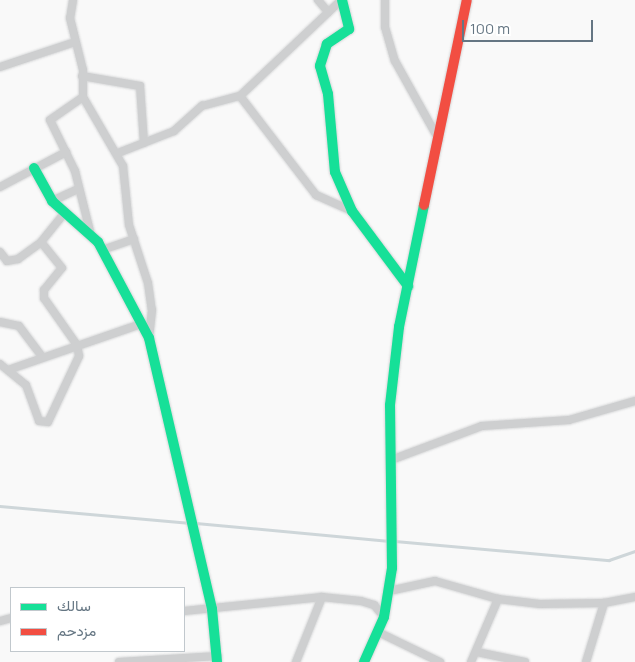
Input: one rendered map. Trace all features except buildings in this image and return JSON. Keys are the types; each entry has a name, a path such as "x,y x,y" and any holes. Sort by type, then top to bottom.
{"street":[{"path":"73,0 70,18 82,76 83,97 118,152 134,239 150,292 148,338"},
{"path":"318,0 328,12"},
{"path":"118,152 184,126 202,106 240,96 341,0 349,29 327,44 320,66 328,94 335,172 352,211 408,286"},
{"path":"385,0 385,27 395,61 439,141"},
{"path":"364,662 384,617 392,568 391,460 393,368 467,0"},
{"path":"0,66 75,42"},
{"path":"82,76 140,86 144,143"},
{"path":"240,96 316,195 352,211"},
{"path":"83,97 50,117 78,180 76,190 91,235"},
{"path":"0,187 66,152"},
{"path":"34,168 52,201 64,214 91,235 102,250 148,338 212,609 218,659 119,662"},
{"path":"52,201 76,190"},
{"path":"0,252 10,261 41,242 64,214"},
{"path":"102,250 134,239"},
{"path":"0,364 26,386 39,421 48,422 78,364 77,345 44,298 44,290 62,268 41,242"},
{"path":"0,322 19,326 42,356"},
{"path":"8,370 42,356 141,324"},
{"path":"391,460 482,426 569,420 635,401"},
{"path":"389,591 435,581 498,599 604,602 635,597"},
{"path":"296,662 322,596"},
{"path":"185,611 322,596 361,601 374,605 384,617"},
{"path":"472,662 498,599"},
{"path":"586,662 604,602"},
{"path":"378,632 440,662"},
{"path":"477,652 524,662"}],"waterway":[{"path":"0,506 190,523"},
{"path":"196,523 389,541"},
{"path":"395,541 609,560 635,551"}],"traffic: fast":[{"path":"342,0 349,29 327,44 320,66 328,94 335,172 352,211 408,286"},
{"path":"34,168 52,201 98,242 149,338 212,609 217,662"},
{"path":"364,662 384,617 392,568 390,405 399,327 424,205"}],"traffic: jam":[{"path":"424,205 467,0"}]}
